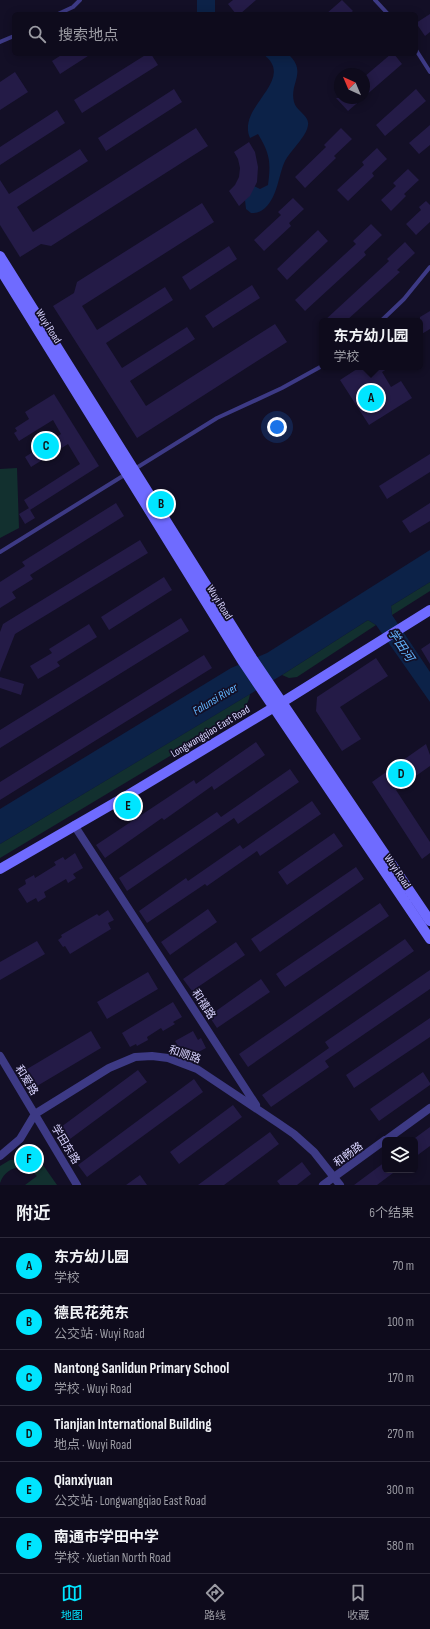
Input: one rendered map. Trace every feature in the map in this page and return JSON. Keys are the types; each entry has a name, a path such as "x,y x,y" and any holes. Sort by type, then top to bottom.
{"main road":[{"name":"Wuyi Road","path":"0,256 130,472"},
{"name":"Wuyi Road","path":"0,269 130,472 247,660 430,939"},
{"name":"Longwangqiao East Road","path":"0,869 123,798 430,610"},
{"name":"Wuyi Road","path":"276,705 430,921"}],"street":[{"name":"和禧路","path":"74,825 259,1110 306,1144 322,1160 340,1185"},
{"name":"和爱路","path":"0,1056 35,1114"},
{"name":"和顺路","path":"35,1114 109,1068 135,1057 152,1056 168,1058 197,1069 259,1110"},
{"name":"和畅路","path":"389,1137 430,1108"},
{"path":"0,1156 20,1139 35,1114"},
{"name":"学田东路","path":"35,1114 77,1185"},
{"name":"和畅路","path":"323,1185 382,1142"}],"lane":[{"path":"62,12 73,7 80,0"},
{"path":"375,0 386,12"},
{"path":"0,42 12,37"},
{"path":"418,53 430,72"},
{"path":"385,318 404,299 430,267"},
{"path":"0,552 217,418 282,388 319,368"}],"green space":[{"path":"17,468 19,528 0,538 0,469"},
{"path":"430,582 430,591 392,615 391,606"},
{"path":"368,620 376,625 297,677 289,678 282,675"},
{"path":"250,694 245,706 230,720 0,858 0,844"},
{"path":"28,1145 57,1185 25,1185 37,1176 27,1169 22,1168 11,1170 3,1177 0,1183 0,1166 10,1160 26,1159 21,1150"}],"water":[{"path":"197,0 215,0 215,12 197,12"},
{"path":"265,56 290,56 294,60 297,66 297,78 293,95 294,102 297,108 307,119 308,125 305,134 285,161 273,198 265,208 251,213 246,209 245,200 254,186 260,189 268,185 269,158 258,134 250,138 248,126 251,115 257,104 271,84 274,74 272,64"},
{"path":"430,550 430,582 391,606 392,615 430,672 430,702 376,625 368,620 282,675 0,844 0,809 231,668 267,653"}],"building":[{"path":"233,0 256,0 242,12 234,12 228,4"},
{"path":"342,0 353,11 352,12 328,12"},
{"path":"430,14 430,32 425,36 418,26 418,22"},
{"path":"60,56 88,56 60,74 52,61"},
{"path":"144,56 152,56 158,65 82,113 74,100"},
{"path":"389,56 396,56 402,64 370,92 370,72"},
{"path":"15,72 28,92 0,110 0,82"},
{"path":"174,89 182,102 106,151 98,138"},
{"path":"416,89 426,101 385,136 376,125"},
{"path":"342,104 356,104 348,111"},
{"path":"57,110 65,123 0,165 0,147"},
{"path":"430,125 430,145 419,154 409,143"},
{"path":"196,128 208,146 51,246 41,244 20,257 0,225 0,180 9,194 80,149 88,161 17,207 33,232"},
{"path":"341,128 352,139 334,156 336,158 305,188 295,177 326,147 324,145"},
{"path":"249,142 255,152 258,167 257,182 250,196 239,206 229,191 235,185 239,177 240,168 238,159 234,152"},
{"path":"377,148 387,159 372,173 374,176 348,201 337,190 364,165 362,162"},
{"path":"408,169 419,180 404,194 406,196 391,211 381,200 396,186 393,183"},
{"path":"293,198 304,209 289,223 291,226 264,251 254,240 281,215 278,212"},
{"path":"426,201 430,205 430,222 416,235 406,224 421,210 419,207"},
{"path":"202,203 214,222 82,306 97,330 165,287 173,300 106,343 122,368 187,327 195,339 130,381 146,406 275,324 287,342 137,438 53,306 74,293 77,282"},
{"path":"371,224 382,235 364,252 366,255 305,311 295,300 356,244 353,241"},
{"path":"318,230 328,241 287,280 277,269"},
{"path":"405,242 415,253 397,270 400,272 349,318 327,318 389,261 387,259"},
{"path":"229,246 237,259 190,290 182,277"},
{"path":"252,285 260,298 213,328 205,316"},
{"path":"430,311 430,329 423,333 423,318 420,317"},
{"path":"355,370 385,370 382,372 391,387 401,381 412,398 369,425 340,380"},
{"path":"54,394 99,466 30,510 24,500 80,464 68,444 31,467 25,457 61,434 53,420 19,441 14,433 17,431 15,428 29,419 25,412"},
{"path":"430,454 430,472 387,499 379,486"},
{"path":"116,503 124,516 30,575 33,579 12,592 16,598 0,608 0,582 25,566 22,562"},
{"path":"430,503 430,521 410,533 402,521"},
{"path":"29,508 35,518 25,524 19,514"},
{"path":"140,540 148,553 15,634 0,672 0,632 3,624"},
{"path":"164,577 172,590 109,630 101,617"},
{"path":"181,618 189,631 0,748 0,730"},
{"path":"89,624 97,637 57,662 60,666 38,679 30,666 52,653 49,649"},
{"path":"430,643 430,664 421,649"},
{"path":"204,655 212,668 0,800 0,782"},
{"path":"376,658 388,676 340,707 361,739 342,751 316,711 317,697"},
{"path":"0,677 24,684 21,695 0,688"},
{"path":"256,742 265,755 214,790 212,786 164,820 162,818 105,858 96,845 194,780 196,784"},
{"path":"426,744 430,755 430,766 396,790 430,842 430,853 422,859 372,782"},
{"path":"290,769 299,782 238,824 234,818 127,891 119,878 217,812 221,817"},
{"path":"312,801 321,814 260,856 257,851 207,886 205,884 147,923 139,911 186,878 188,881 240,845 243,849"},
{"path":"334,833 343,846 287,885 278,872"},
{"path":"75,853 83,868 73,874 76,878 68,883 66,879 44,892 46,897 38,902 36,898 27,903 18,889 26,884 25,880 34,875 35,878 56,865 54,862 63,857 65,860"},
{"path":"356,867 364,879 260,952 251,939"},
{"path":"380,903 389,916 285,987 276,974"},
{"path":"208,909 217,922 170,955 161,942"},
{"path":"108,910 114,920 108,923 111,929 70,954 65,946 63,947 58,940 62,937 61,935 97,914 99,916"},
{"path":"405,939 414,951 248,1067 239,1054"},
{"path":"37,941 45,954 0,980 0,962"},
{"path":"236,942 245,955 192,991 183,979"},
{"path":"430,970 430,989 325,1061 329,1067 271,1107 262,1095 329,1048 325,1042"},
{"path":"148,972 158,989 107,1019 97,1002"},
{"path":"261,979 270,992 217,1028 209,1016"},
{"path":"173,1002 182,1017 173,1022 175,1024 163,1031 161,1028 147,1037 148,1040 137,1046 136,1044 130,1047 122,1033"},
{"path":"430,1018 430,1037 354,1088 346,1075"},
{"path":"91,1031 101,1048 32,1089 22,1072"},
{"path":"193,1031 198,1040 201,1038 206,1048 189,1057 185,1051 182,1052 175,1041"},
{"path":"138,1070 147,1082 70,1139 61,1127"},
{"path":"423,1072 430,1085 379,1121 370,1109"},
{"path":"194,1079 203,1092 87,1177 78,1165"},
{"path":"233,1105 242,1117 179,1164 170,1152"},
{"path":"430,1127 430,1146 418,1155 418,1137 416,1137"},
{"path":"270,1132 279,1144 224,1185 198,1185"},
{"path":"302,1162 311,1174 297,1185 280,1185 277,1181"},
{"path":"382,1164 382,1173 393,1173 377,1185 354,1185"},
{"path":"140,1175 147,1185 126,1185"}],"place":[{"name":"东方幼儿园","path":"371,398"},
{"name":"Nantong Sanlidun Primary School","path":"46,446"},
{"name":"德民花苑东","path":"161,504"},
{"name":"Tianjian International Building","path":"401,774"},
{"name":"Qianxiyuan","path":"128,806"},
{"name":"南通市学田中学","path":"29,1159"}],"water label":[{"name":"学田河","path":"401,645"},
{"name":"Falunsi River","path":"215,699"}]}
